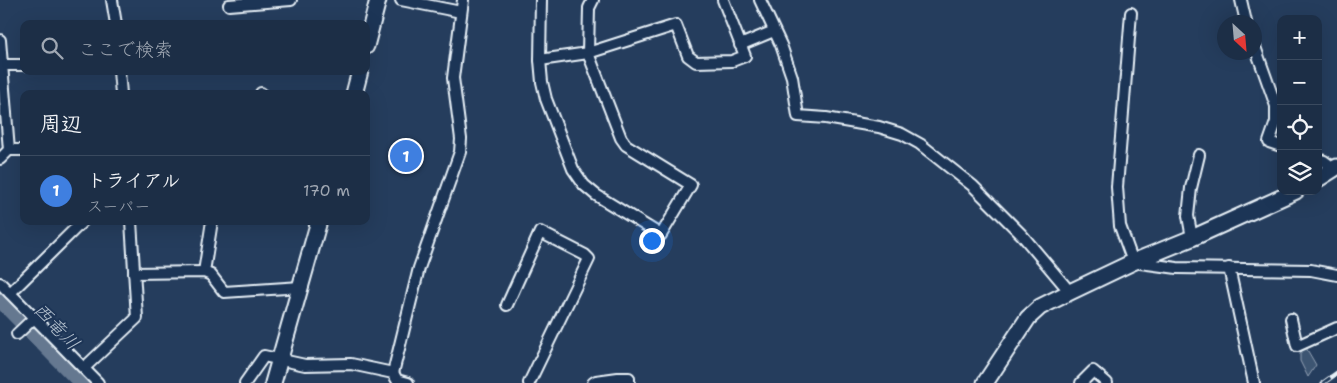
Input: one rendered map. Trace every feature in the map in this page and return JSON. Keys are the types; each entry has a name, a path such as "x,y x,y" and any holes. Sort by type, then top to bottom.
{"street":[{"path":"112,0 115,20"},
{"path":"229,5 290,0"},
{"path":"370,31 378,0"},
{"path":"401,0 461,12"},
{"path":"408,383 397,380 393,373 418,268 460,152 461,139 453,78 463,0"},
{"path":"541,0 540,60 542,82 546,98 573,169 584,185 596,195 661,235 691,185 626,145 620,138 588,53 589,8 593,0"},
{"path":"540,60 588,53 676,25 688,56 696,62 732,61 745,56 723,0"},
{"path":"760,0 781,45 792,77 798,116 826,118 879,127 902,134 920,144 973,186 1022,235 1070,292"},
{"path":"1241,0 1244,15"},
{"path":"1131,13 1117,187 1120,226 1133,262"},
{"path":"740,45 774,31"},
{"path":"0,40 10,150"},
{"path":"1260,60 1276,106 1276,122 1269,142 1277,145"},
{"path":"1,65 20,65"},
{"path":"119,75 121,90"},
{"path":"355,90 359,75"},
{"path":"0,159 10,150 20,150"},
{"path":"1192,238 1188,216 1191,188 1199,155"},
{"path":"1322,160 1336,168 1322,177"},
{"path":"985,383 1028,318 1040,307 1133,262 1192,238 1287,195"},
{"path":"10,294 80,225"},
{"path":"84,368 137,318 131,225"},
{"path":"204,272 211,225"},
{"path":"273,383 318,225"},
{"path":"508,305 540,232 585,255 589,259 529,383"},
{"path":"1133,262 1177,268 1311,270 1337,275"},
{"path":"1229,268 1254,383"},
{"path":"134,273 204,272 211,275 224,292 301,287"},
{"path":"0,283 32,320 98,383"},
{"path":"18,333 32,320"},
{"path":"1291,320 1297,346 1337,328"},
{"path":"245,383 264,356 305,365 351,364 393,373"},
{"path":"1081,383 1093,371 1108,383"},
{"path":"593,383 618,378 630,378 629,383"}],"shaded area":[{"path":"1305,346 1316,365 1308,377 1300,361 1300,354"}],"waterway":[{"name":"西竜川","path":"0,298 83,383"}],"railway":[{"path":"1323,383 1337,373"}],"place":[{"name":"トライアル","path":"406,156"}]}
